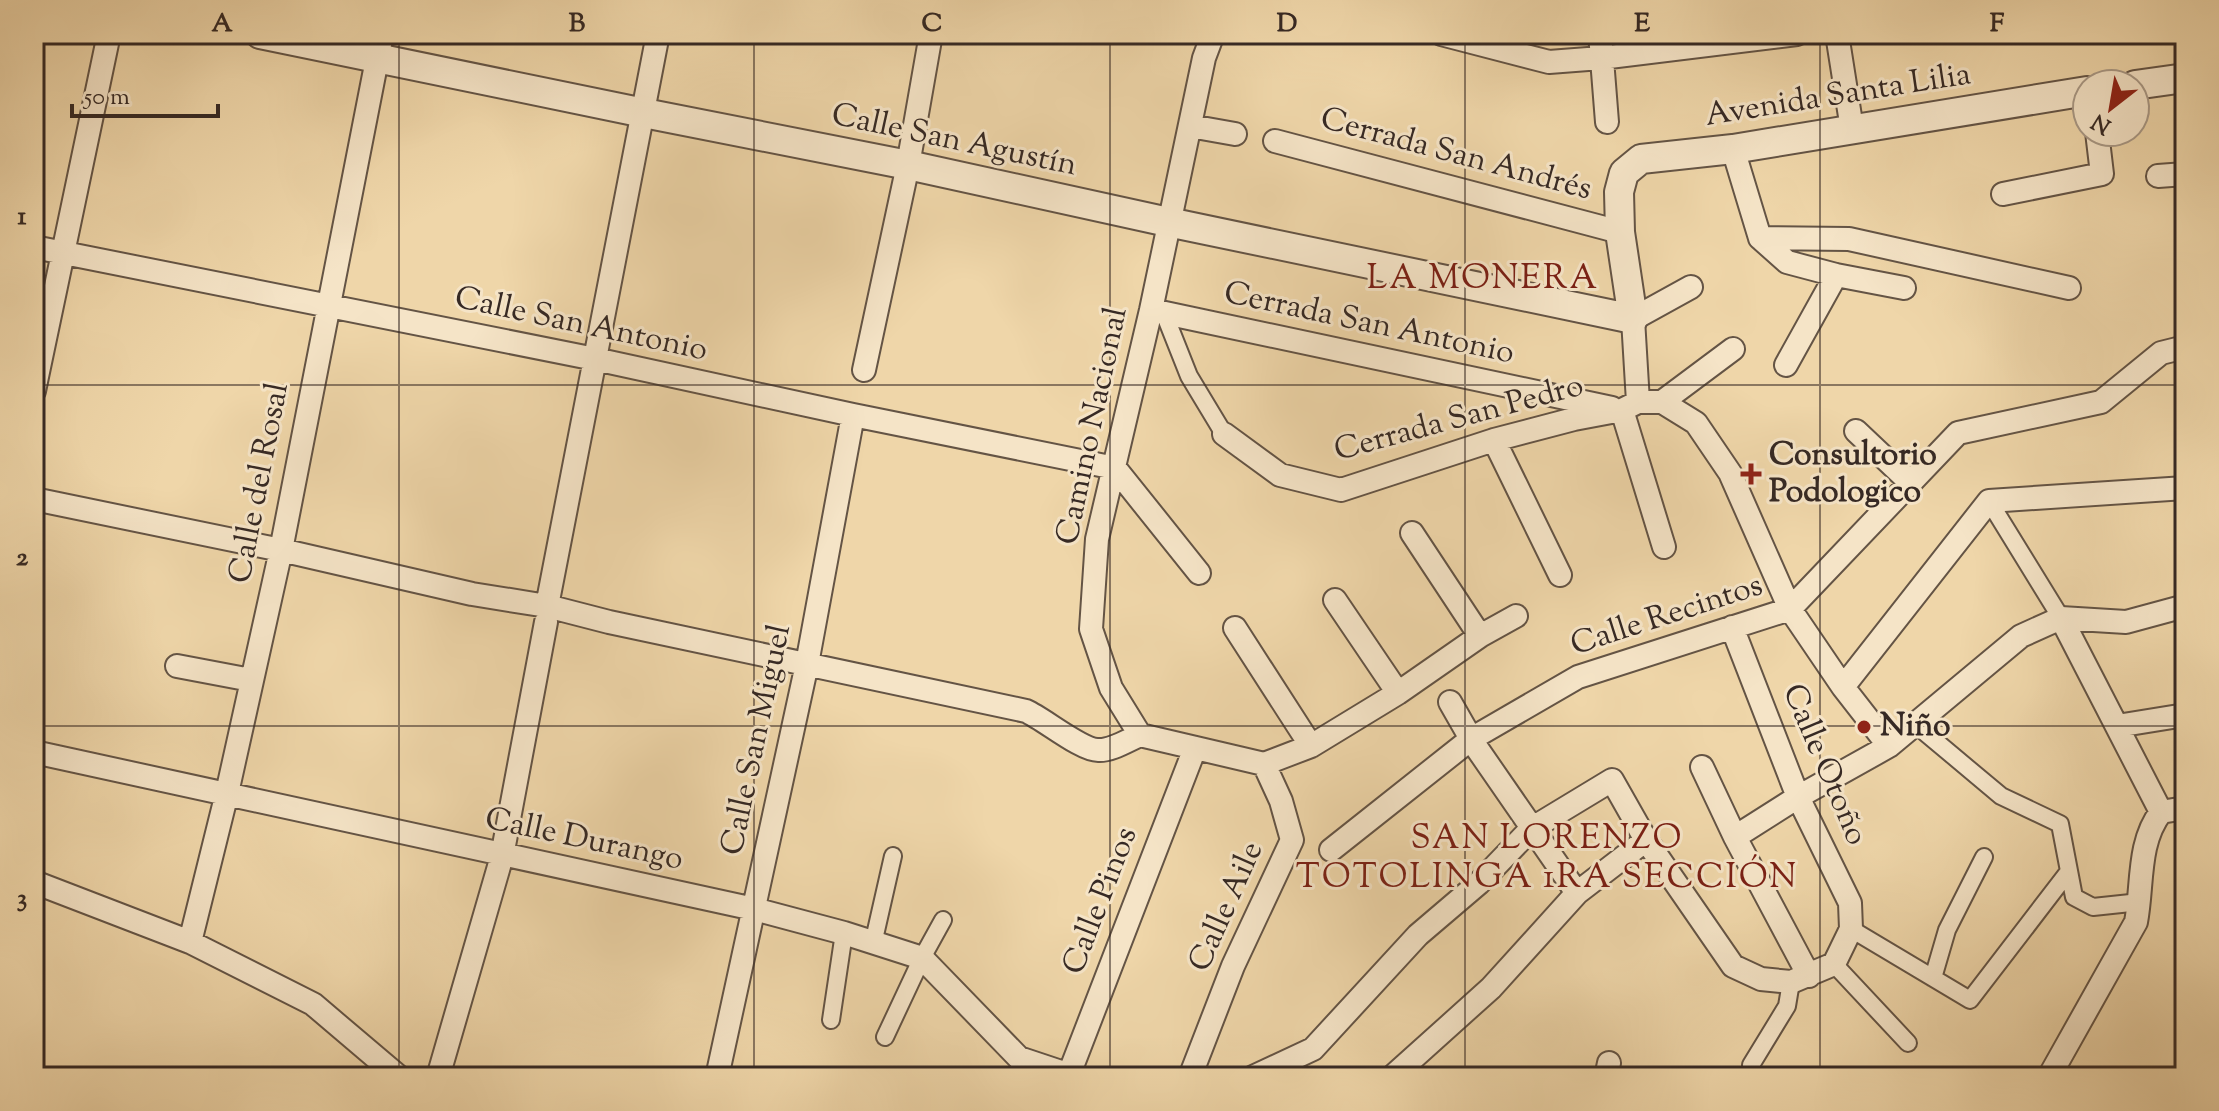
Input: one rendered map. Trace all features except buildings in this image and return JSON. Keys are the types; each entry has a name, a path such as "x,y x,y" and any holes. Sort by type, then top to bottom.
{"street":[{"path":"34,391 109,34"},
{"name":"Calle San Agustín","path":"260,34 379,46 644,113 908,165 1633,319"},
{"path":"438,1077 502,856 658,34"},
{"path":"864,370 908,165 931,34"},
{"name":"Camino Nacional","path":"1140,735 1111,688 1091,629 1097,539 1158,311 1168,222 1204,58 1213,34"},
{"path":"1441,34 1549,62 1797,34"},
{"path":"1600,34 1607,122"},
{"path":"1837,34 1852,129"},
{"name":"Calle del Rosal","path":"190,942 281,550 379,46"},
{"path":"2151,83 2185,78"},
{"name":"Avenida Santa Lilia","path":"1620,232 1619,192 1624,173 1641,159 1733,149 2071,94"},
{"path":"1190,126 1235,134"},
{"name":"Cerrada San Andrés","path":"1275,141 1620,232"},
{"path":"2003,194 2102,174 2099,148"},
{"path":"1733,149 1760,238 1787,262 1904,288"},
{"path":"2158,176 2185,174"},
{"path":"1620,232 1633,319 1630,406 1664,547"},
{"path":"1760,238 1849,239 2069,288"},
{"name":"Calle San Antonio","path":"34,247 595,359 1115,468"},
{"path":"1786,365 1836,275"},
{"path":"1633,319 1691,287"},
{"name":"Cerrada San Antonio","path":"1158,311 1630,406"},
{"name":"Cerrada San Pedro","path":"1158,311 1189,376 1224,434 1280,475 1341,490 1494,440 1630,406"},
{"name":"Calle Recintos","path":"1331,850 1471,739 1578,677 1790,609 1958,433 2101,402 2161,353 2185,347"},
{"path":"1630,406 1662,402 1733,349"},
{"path":"1662,402 1696,423 1730,473 1790,609 1843,687 1889,746"},
{"name":"Calle San Miguel","path":"717,1077 807,664 853,415"},
{"path":"1856,431 1911,483"},
{"path":"1494,440 1560,575"},
{"path":"1115,468 1199,573"},
{"path":"1843,687 1989,501 2185,488"},
{"path":"34,499 281,550 546,614 609,622 1026,711 1088,749 1101,751 1140,735 1264,764 1311,746 1516,616"},
{"path":"1989,501 2061,618 2161,812"},
{"path":"1412,533 1480,636"},
{"path":"1335,600 1398,693"},
{"path":"1735,837 1889,746 2021,636 2061,618 2126,622 2185,606"},
{"name":"Calle Otoño","path":"1732,627 1798,797 1850,903 1851,929"},
{"path":"1235,628 1311,746"},
{"path":"177,666 251,680"},
{"path":"1450,702 1471,739 1577,893"},
{"path":"2117,726 2185,715"},
{"path":"1915,724 2001,796 2060,824 2074,897 2093,907 2140,902"},
{"name":"Calle Pinos","path":"1071,1076 1195,748"},
{"name":"Calle Durango","path":"34,752 754,909 844,933 922,958 1019,1058 1071,1076"},
{"name":"Calle Aile","path":"1190,1077 1233,966 1292,840 1281,801 1264,764"},
{"path":"1702,767 1800,979"},
{"path":"1253,1077 1313,1049 1418,935 1479,883 1531,829 1612,780 1646,840 1733,966 1761,979 1800,979 1834,964 1851,929 1970,1000 2069,871"},
{"path":"2049,1077 2136,922 2144,849 2153,823 2161,812 2185,808"},
{"path":"1392,1077 1491,988 1577,893 1646,840"},
{"path":"873,944 893,856"},
{"path":"1933,978 1947,930 1984,857"},
{"path":"34,882 190,942 313,1004 399,1077"},
{"path":"885,1037 943,920"},
{"path":"831,1020 844,933"},
{"path":"1834,964 1908,1043"},
{"path":"1751,1065 1800,979"}],"place":[{"name":"Consultorio Podologico","path":"1751,474"},
{"name":"Niño","path":"1864,727"}],"district":[{"name":"LA MONERA","path":"1483,279"},
{"name":"SAN LORENZO TOTOLINGA 1RA SECCIÓN","path":"1547,858"}]}
